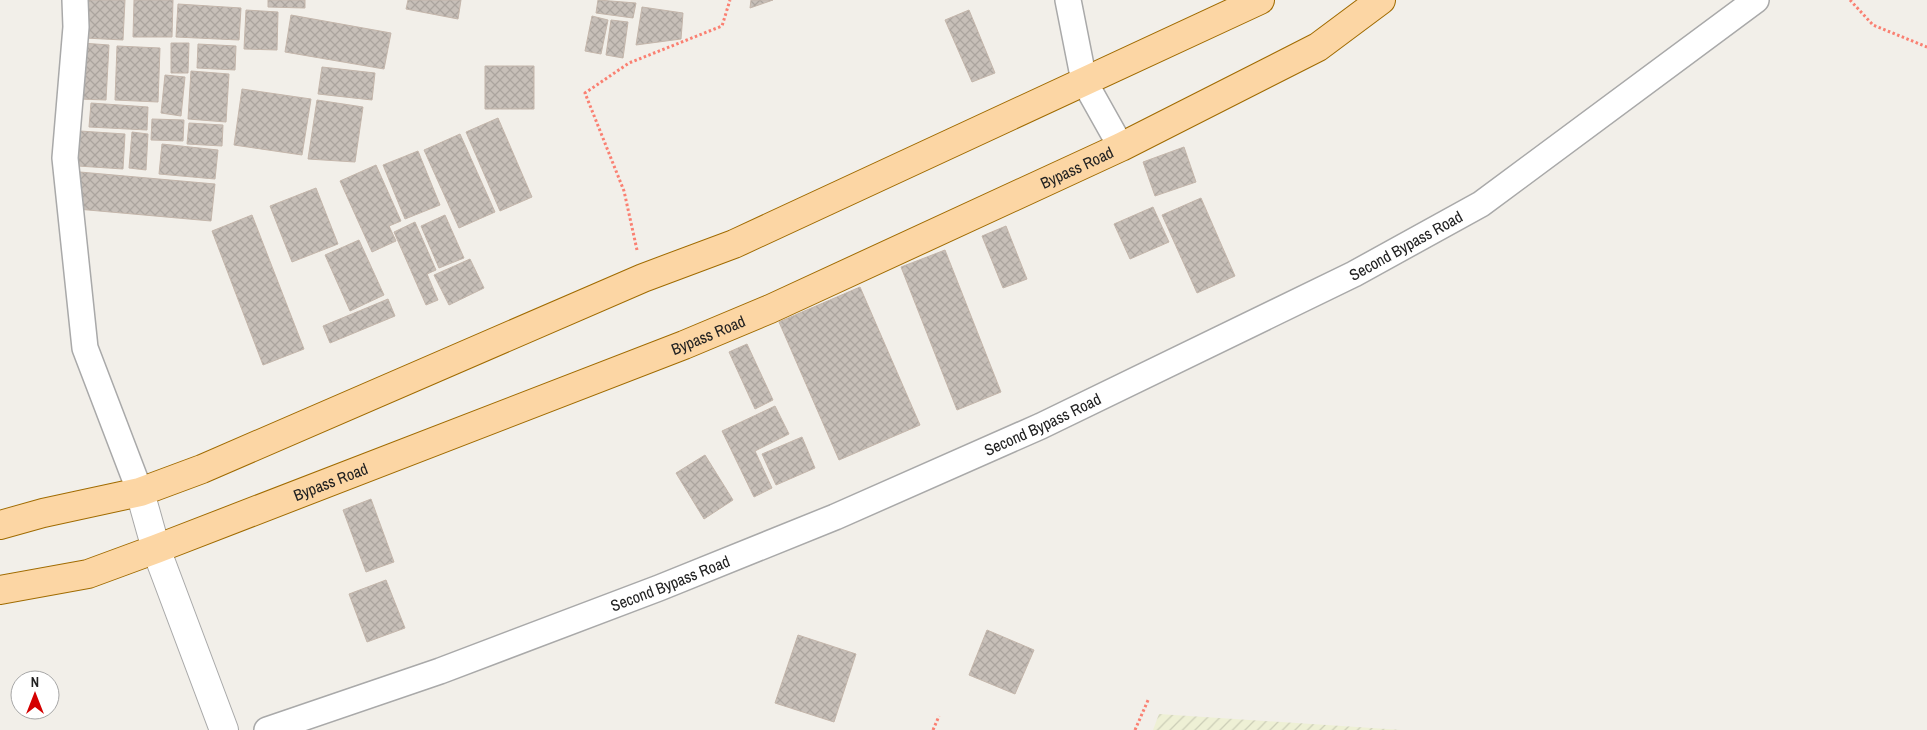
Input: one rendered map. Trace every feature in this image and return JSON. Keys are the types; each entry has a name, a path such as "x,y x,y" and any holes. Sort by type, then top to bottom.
{"main road":[{"path":"0,525 43,512 140,492 202,469 643,278 734,244 1260,0"},
{"name":"Bypass Road","path":"0,590 88,574 753,316 1121,147 1318,46 1381,0"}],"street":[{"path":"75,0 76,27 64,158 85,348 140,492 156,549 224,730"},
{"path":"1068,0 1084,81 1121,147"},
{"name":"Second Bypass Road","path":"267,730 440,671 659,588 835,517 1041,426 1354,274 1481,204 1756,0"}],"path":[{"path":"643,278 624,191 585,93 629,63 722,26 730,0"},
{"path":"1850,0 1873,25 1927,47"},
{"path":"1135,730 1149,698"},
{"path":"933,730 939,716"}],"green space":[{"path":"1159,714 1402,730 1153,730"}],"building":[{"path":"86,0 125,0 123,40 85,38"},
{"path":"134,0 173,0 172,37 133,37"},
{"path":"268,0 305,0 305,8 268,7"},
{"path":"408,0 461,0 458,19 406,9"},
{"path":"598,0 636,3 633,18 596,13"},
{"path":"751,0 773,0 750,8"},
{"path":"178,4 241,8 239,40 176,37"},
{"path":"642,7 683,13 681,39 636,45"},
{"path":"246,10 278,12 277,50 244,49"},
{"path":"969,10 995,73 972,82 945,20"},
{"path":"291,15 391,33 384,69 285,52"},
{"path":"592,16 608,20 601,54 585,51"},
{"path":"611,20 628,22 623,58 606,55"},
{"path":"82,43 109,45 106,100 79,99"},
{"path":"171,43 189,43 188,73 171,73"},
{"path":"198,44 236,46 235,70 197,68"},
{"path":"117,46 160,48 158,102 115,100"},
{"path":"485,66 534,66 534,109 485,109"},
{"path":"322,67 375,73 372,100 318,94"},
{"path":"191,71 229,74 226,122 188,119"},
{"path":"165,75 185,77 181,116 161,113"},
{"path":"242,89 311,99 302,155 234,145"},
{"path":"317,100 363,107 355,162 308,159"},
{"path":"91,103 148,107 147,130 89,127"},
{"path":"498,118 532,197 500,211 466,132"},
{"path":"152,119 184,120 183,141 151,140"},
{"path":"189,123 223,125 222,146 187,144"},
{"path":"80,131 125,134 123,169 78,166"},
{"path":"132,132 148,134 146,170 129,168"},
{"path":"460,134 495,212 459,228 424,150"},
{"path":"162,144 218,150 215,179 159,174"},
{"path":"1184,147 1196,182 1155,196 1143,162"},
{"path":"418,151 440,205 405,219 383,165"},
{"path":"376,165 401,221 389,226 396,241 372,252 340,181"},
{"path":"80,172 215,184 211,221 77,209"},
{"path":"316,188 338,244 292,262 270,206"},
{"path":"1201,198 1235,276 1197,293 1162,215"},
{"path":"1153,207 1169,242 1130,259 1114,224"},
{"path":"252,215 304,349 263,365 212,231"},
{"path":"445,215 464,258 439,268 421,226"},
{"path":"415,222 436,270 427,274 438,300 426,305 394,232"},
{"path":"1006,226 1027,279 1003,288 982,236"},
{"path":"359,240 384,295 350,311 325,255"},
{"path":"945,250 1001,392 957,410 901,267"},
{"path":"470,259 484,288 449,305 434,275"},
{"path":"860,287 920,425 839,460 779,322"},
{"path":"388,299 395,316 330,343 323,326"},
{"path":"747,344 773,400 755,409 729,352"},
{"path":"775,406 789,434 755,451 772,488 754,497 722,431"},
{"path":"802,437 815,468 776,485 762,454"},
{"path":"705,455 733,500 704,519 676,473"},
{"path":"371,499 394,562 366,572 343,510"},
{"path":"386,580 405,628 367,642 349,594"},
{"path":"987,630 1034,650 1015,694 969,675"},
{"path":"798,635 856,654 834,722 775,703"}]}
